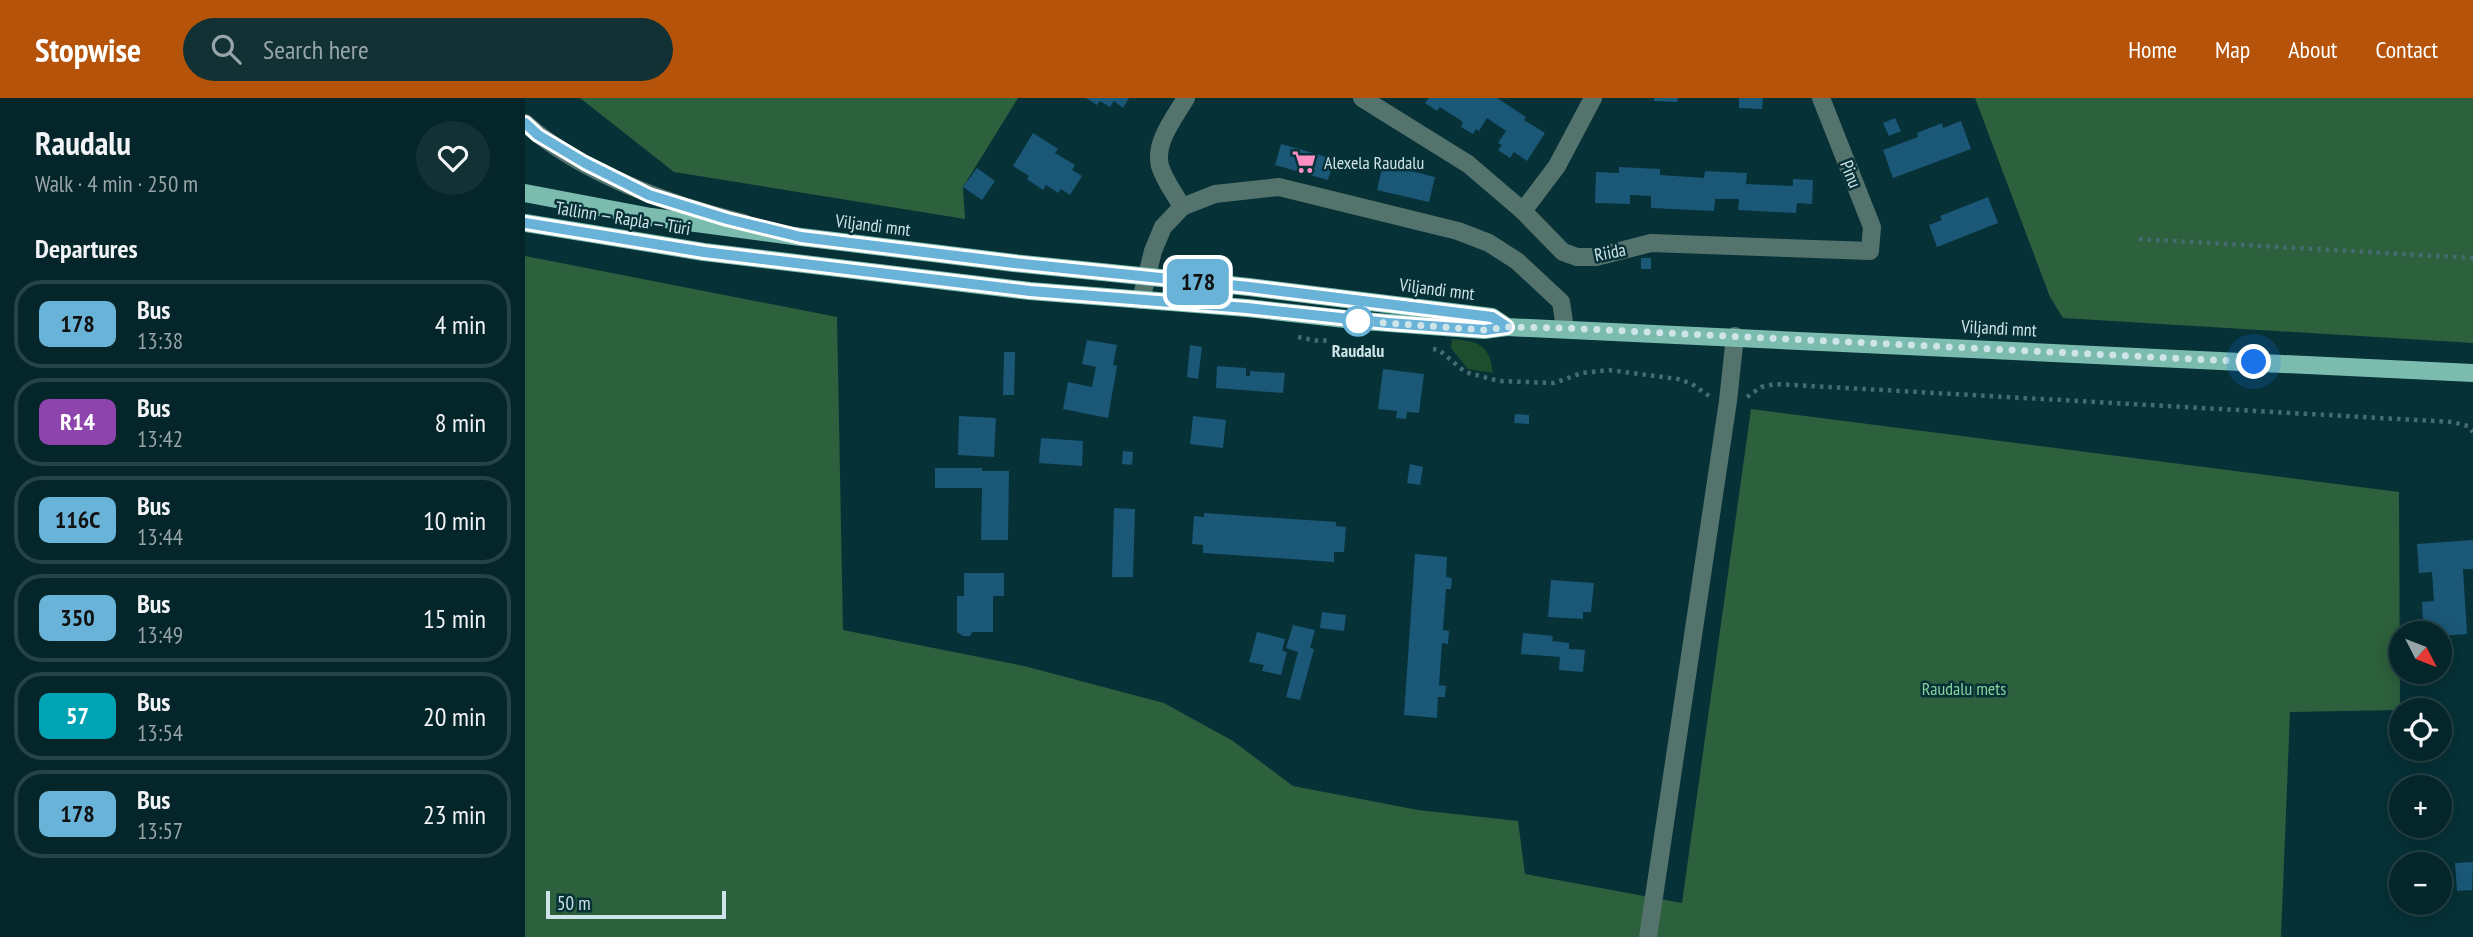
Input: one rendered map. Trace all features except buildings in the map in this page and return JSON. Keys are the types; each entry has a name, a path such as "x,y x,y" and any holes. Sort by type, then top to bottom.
{"main road":[{"name":"Viljandi mnt","path":"525,193 651,217 801,237 1492,317 1507,327 2473,373"},
{"name":"Tallinn — Rapla — Türi","path":"525,223 716,253 1030,291 1471,329 1507,327"}],"street":[{"path":"1182,207 1161,167 1159,152 1167,130 1186,98"},
{"name":"Riida","path":"1362,98 1468,164 1523,211 1563,252 1577,257 1596,257 1651,243 1870,251"},
{"path":"1523,211 1557,166 1593,98"},
{"name":"Pinu","path":"1821,98 1873,227 1870,251"},
{"path":"525,123 538,135 585,163 649,195 727,219 801,237"},
{"path":"1141,300 1145,276 1163,227 1182,207 1215,194 1279,187 1458,231 1489,243 1517,261 1561,302 1565,328"},
{"path":"1648,937 1728,401 1735,336"}],"path":[{"path":"2139,239 2473,258"},
{"path":"1292,335 1319,341 1338,339"},
{"path":"1427,349 1439,350 1465,372 1499,381 1554,383 1582,373 1609,370 1678,379 1692,384 1717,400 1738,402 1761,387 1775,384 2452,422 2468,426 2473,432"}],"green space":[{"path":"580,98 1018,98 963,187 965,219 674,172"},
{"path":"1975,98 2473,98 2473,343 2063,318 2050,297"},
{"name":"Raudalu mets","path":"525,256 837,317 843,630 1024,666 1164,703 1233,741 1293,786 1418,810 1518,821 1525,874 1682,903 1751,409 2399,492 2400,621 2389,621 2389,684 2400,684 2400,698 2389,698 2389,710 2290,712 2281,937 525,937"},
{"path":"1452,339 1481,346 1489,355 1493,373 1468,369 1451,348"}],"bus line":[{"name":"178","path":"525,123 538,135 585,163 649,195 727,219 801,237 1492,317 1507,327 1485,330 1388,323 1247,308 1030,291 704,252 525,223"}],"place":[{"name":"Alexela Raudalu","path":"1304,162"},
{"name":"Raudalu","path":"1358,321"}],"route":[{"path":"1358,321 1485,330 1507,327 1565,328 2254,362"}]}
